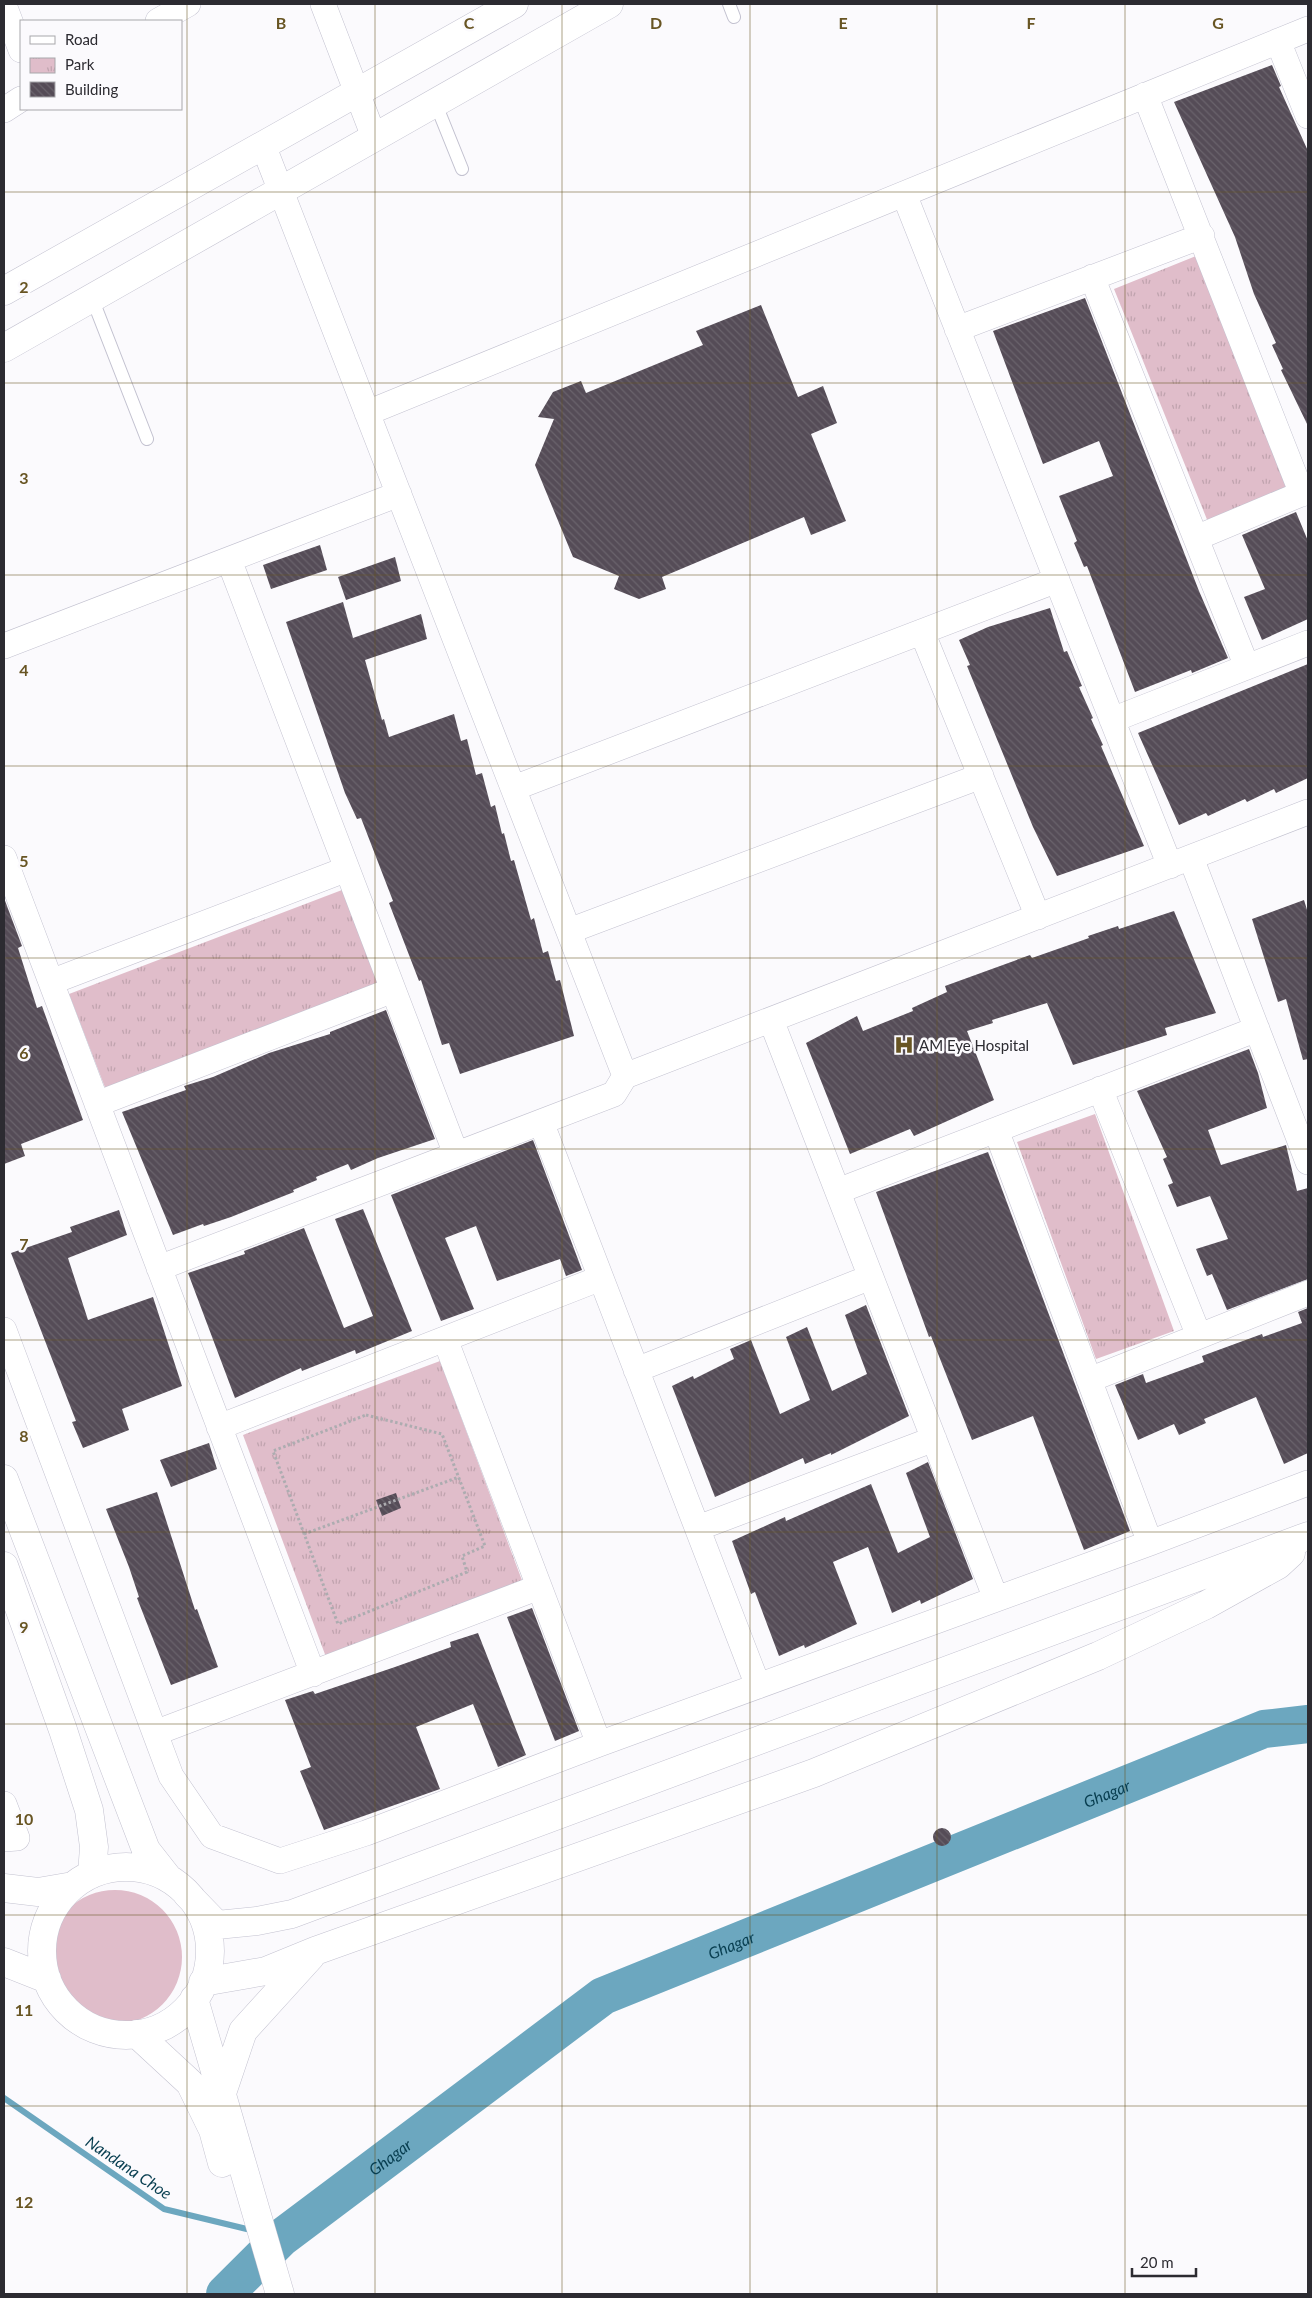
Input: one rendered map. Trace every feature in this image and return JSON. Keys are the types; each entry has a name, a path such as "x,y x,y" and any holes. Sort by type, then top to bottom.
{"street":[{"path":"159,14 188,4"},
{"path":"323,4 374,137"},
{"path":"4,292 514,4"},
{"path":"4,348 608,4"},
{"path":"4,5 20,47"},
{"path":"367,413 1308,29"},
{"path":"1278,41 1308,116"},
{"path":"1146,95 1305,493 1196,538"},
{"path":"4,110 20,100"},
{"path":"263,146 282,190 625,1076"},
{"path":"904,194 1112,720 1181,862 1257,1029 1308,1162"},
{"path":"958,329 1202,236"},
{"path":"1092,277 1247,667"},
{"path":"4,646 399,494"},
{"path":"229,560 456,1154"},
{"path":"514,788 1057,580"},
{"path":"922,632 1038,917"},
{"path":"1112,720 1308,643"},
{"path":"569,931 981,776"},
{"path":"159,1268 614,1094 625,1076 1308,812"},
{"path":"4,858 313,1674"},
{"path":"50,982 347,869"},
{"path":"97,1104 393,990"},
{"path":"771,1020 996,1599"},
{"path":"838,1191 1257,1029"},
{"path":"1100,1090 1199,1336"},
{"path":"541,1122 758,1686"},
{"path":"996,1130 1150,1543"},
{"path":"636,1370 871,1277"},
{"path":"219,1427 601,1278"},
{"path":"1089,1380 1308,1293"},
{"path":"4,1330 171,1776 212,1836 280,1861 366,1833 599,1744 1150,1543 1308,1483"},
{"path":"445,1339 599,1744"},
{"path":"698,1528 934,1439"},
{"path":"4,1478 146,1850 200,1912 208,1934 209,1957 198,1991 179,2016 148,2031 126,2035 103,2032 82,2022 57,1999 47,1979 42,1956 44,1933 51,1912 83,1880 94,1847 89,1810 63,1730 4,1566"},
{"path":"4,1888 38,1892 83,1880 114,1868 137,1868 178,1886 217,1925 257,1921 292,1914 1308,1538"},
{"path":"198,1991 266,1971 315,1951 814,1773 1050,1676 1206,1605 1278,1565 1308,1538"},
{"path":"155,1734 540,1588"},
{"path":"4,1804 17,1838 4,1840"},
{"path":"222,2093 243,2031 315,1951"},
{"path":"4,1962 47,1979"},
{"path":"198,1991 204,2033 280,2294"},
{"path":"148,2031 190,2083 213,2130 260,2294"}],"lane":[{"path":"729,4 734,17"},
{"path":"435,102 462,169"},
{"path":"92,298 147,439"}],"path":[{"path":"366,1414 442,1434 459,1477 485,1546 462,1556 467,1572 338,1624 273,1451 366,1414"},
{"path":"304,1534 459,1477"}],"green space":[{"path":"1196,256 1290,490 1208,522 1114,289"},
{"path":"342,890 379,987 106,1090 69,994"},
{"path":"1095,1114 1174,1331 1096,1359 1017,1142"},
{"path":"440,1361 523,1583 326,1657 243,1435"},
{"path":"115,1890 141,1895 152,1901 162,1910 171,1920 177,1931 182,1957 177,1983 171,1994 162,2004 152,2013 141,2019 115,2024 89,2019 78,2013 68,2004 59,1994 53,1983 48,1957 53,1931 59,1920 68,1910 78,1901 89,1895"}],"building":[{"path":"1272,65 1281,86 1279,87 1308,151 1308,426 1281,370 1283,369 1272,345 1276,343 1254,294 1235,237 1174,102"},
{"path":"1085,298 1199,591 1228,658 1192,673 1191,670 1135,692 1087,566 1084,567 1074,543 1077,541 1059,496 1113,476 1099,441 1043,464 993,331"},
{"path":"761,305 798,397 823,386 837,423 811,434 846,521 811,535 804,517 662,577 666,589 639,599 614,589 619,576 573,557 535,465 554,419 538,417 553,392 581,381 586,393 703,345 696,331"},
{"path":"1296,512 1308,541 1308,619 1262,640 1244,597 1265,589 1242,535"},
{"path":"320,545 327,570 271,589 263,565"},
{"path":"395,557 401,581 346,600 338,577"},
{"path":"343,602 353,638 421,614 427,639 365,660 382,720 384,719 389,737 454,714 461,741 467,739 476,775 482,773 491,807 495,805 502,834 504,833 511,861 514,860 531,920 534,918 543,953 548,951 556,981 560,980 574,1036 460,1074 449,1043 442,1045 421,980 419,981 389,903 393,901 361,818 357,819 345,793 286,622"},
{"path":"1050,608 1064,652 1067,651 1082,686 1079,687 1093,718 1091,719 1103,745 1101,746 1144,846 1057,876 1033,827 967,666 970,665 959,640 988,627"},
{"path":"1308,664 1308,778 1276,793 1274,789 1247,802 1245,799 1208,816 1206,813 1179,825 1138,733"},
{"path":"4,898 22,946 18,948 37,1008 42,1006 83,1120 21,1144 25,1156 4,1164"},
{"path":"1304,900 1308,913 1308,1059 1303,1060 1286,999 1278,1002 1252,919"},
{"path":"1174,911 1216,1013 1165,1028 1167,1035 1073,1065 1047,1003 992,1020 993,1023 967,1031 994,1100 914,1136 910,1129 850,1154 806,1043 857,1016 863,1031 913,1011 912,1008 947,992 945,986 1030,955 1032,958 1118,926 1119,929"},
{"path":"386,1010 435,1139 378,1158 351,1170 348,1164 316,1177 317,1180 293,1190 294,1192 231,1217 204,1226 203,1224 173,1235 122,1112 186,1090 184,1086 213,1077 269,1053 330,1034 330,1032"},
{"path":"1249,1049 1258,1073 1267,1108 1208,1130 1221,1165 1286,1145 1297,1191 1308,1188 1308,1279 1227,1310 1212,1274 1207,1276 1196,1249 1228,1239 1210,1196 1177,1207 1168,1185 1173,1183 1163,1159 1167,1157 1137,1091"},
{"path":"533,1140 582,1270 566,1276 560,1259 497,1281 476,1226 445,1238 474,1309 441,1321 391,1195"},
{"path":"988,1152 1130,1531 1084,1550 1033,1416 972,1440 931,1336 929,1337 876,1192"},
{"path":"363,1209 412,1331 356,1354 355,1350 302,1371 301,1368 235,1398 188,1273 245,1254 244,1251 304,1228 344,1328 373,1316 335,1219"},
{"path":"119,1210 127,1235 68,1258 88,1320 153,1297 182,1386 122,1409 129,1430 83,1448 72,1422 76,1421 11,1253 72,1232 70,1227"},
{"path":"866,1305 909,1416 831,1455 831,1453 805,1464 803,1458 715,1497 672,1386 693,1376 694,1379 734,1359 730,1349 751,1340 780,1414 810,1400 786,1337 807,1327 832,1391 867,1374 845,1315"},
{"path":"1308,1308 1308,1453 1284,1464 1256,1397 1204,1419 1206,1423 1179,1435 1174,1424 1138,1440 1115,1385 1143,1374 1146,1383 1204,1362 1202,1356 1262,1334 1263,1337 1302,1323 1298,1312"},
{"path":"209,1443 217,1469 171,1487 160,1460"},
{"path":"928,1462 973,1579 921,1604 920,1600 892,1613 868,1547 833,1562 857,1624 805,1648 804,1645 779,1656 755,1592 751,1594 732,1541 785,1517 786,1521 871,1484 898,1553 930,1537 906,1473"},
{"path":"157,1492 195,1610 197,1609 218,1667 171,1685 137,1598 139,1597 129,1567 106,1509"},
{"path":"396,1493 401,1508 382,1516 376,1500"},
{"path":"532,1608 579,1731 555,1741 507,1617"},
{"path":"478,1633 526,1755 498,1767 473,1704 416,1727 440,1789 324,1830 300,1771 311,1767 285,1700 313,1691 315,1694 395,1667 451,1647 450,1642"},
{"path":"938,1828 946,1828 951,1833 949,1844 938,1846 933,1841 933,1833"}],"waterway":[{"name":"Ghagar","path":"225,2294 281,2238 603,1996 1264,1729 1308,1724"},
{"name":"Nandana Choe","path":"4,2098 164,2209 255,2231"}],"place":[{"name":"AM Eye Hospital","path":"904,1045"}]}
